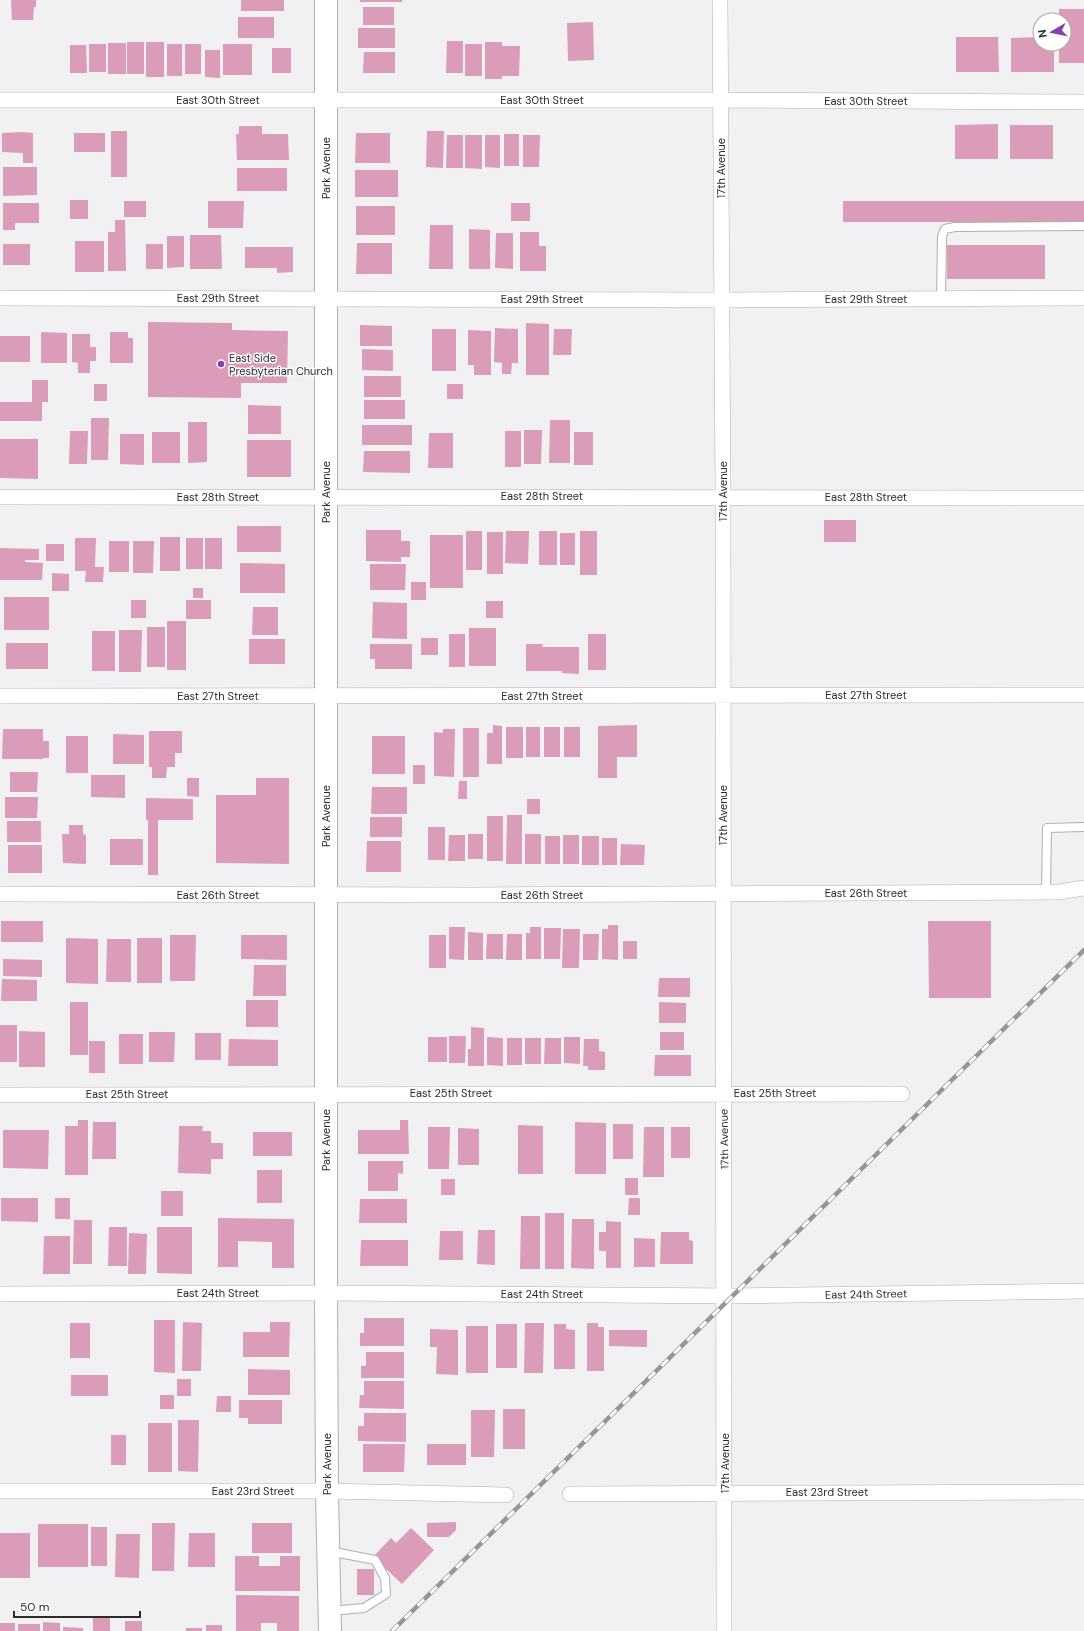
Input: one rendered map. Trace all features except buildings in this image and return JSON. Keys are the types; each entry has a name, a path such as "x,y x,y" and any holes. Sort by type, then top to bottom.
{"street":[{"name":"Park Avenue","path":"326,0 326,1293 327,1491 330,1621"},
{"name":"17th Avenue","path":"720,0 723,496 723,1093 725,1295 724,1631"},
{"name":"East 30th Street","path":"0,100 720,100 1084,102"},
{"name":"East 29th Street","path":"0,298 721,300 1084,298"},
{"name":"East 28th Street","path":"0,497 723,496 1084,498"},
{"name":"East 27th Street","path":"0,696 1084,695"},
{"name":"East 26th Street","path":"0,894 723,894 1046,892 1074,891 1084,888"},
{"name":"East 25th Street","path":"0,1095 326,1093 902,1094"},
{"name":"East 24th Street","path":"0,1294 326,1293 725,1295 1084,1291"},
{"name":"East 23rd Street","path":"0,1491 327,1491 506,1495"},
{"name":"East 23rd Street","path":"570,1494 725,1492 1084,1492"}],"lane":[{"path":"941,298 942,236 945,229 955,227 1084,226"},
{"path":"1046,892 1047,828 1084,827"},
{"path":"328,1551 375,1560 385,1578 386,1594 364,1608 330,1621"}],"railway":[{"path":"392,1631 1084,950"}],"place":[{"name":"East Side Presbyterian Church","path":"221,364"}]}
